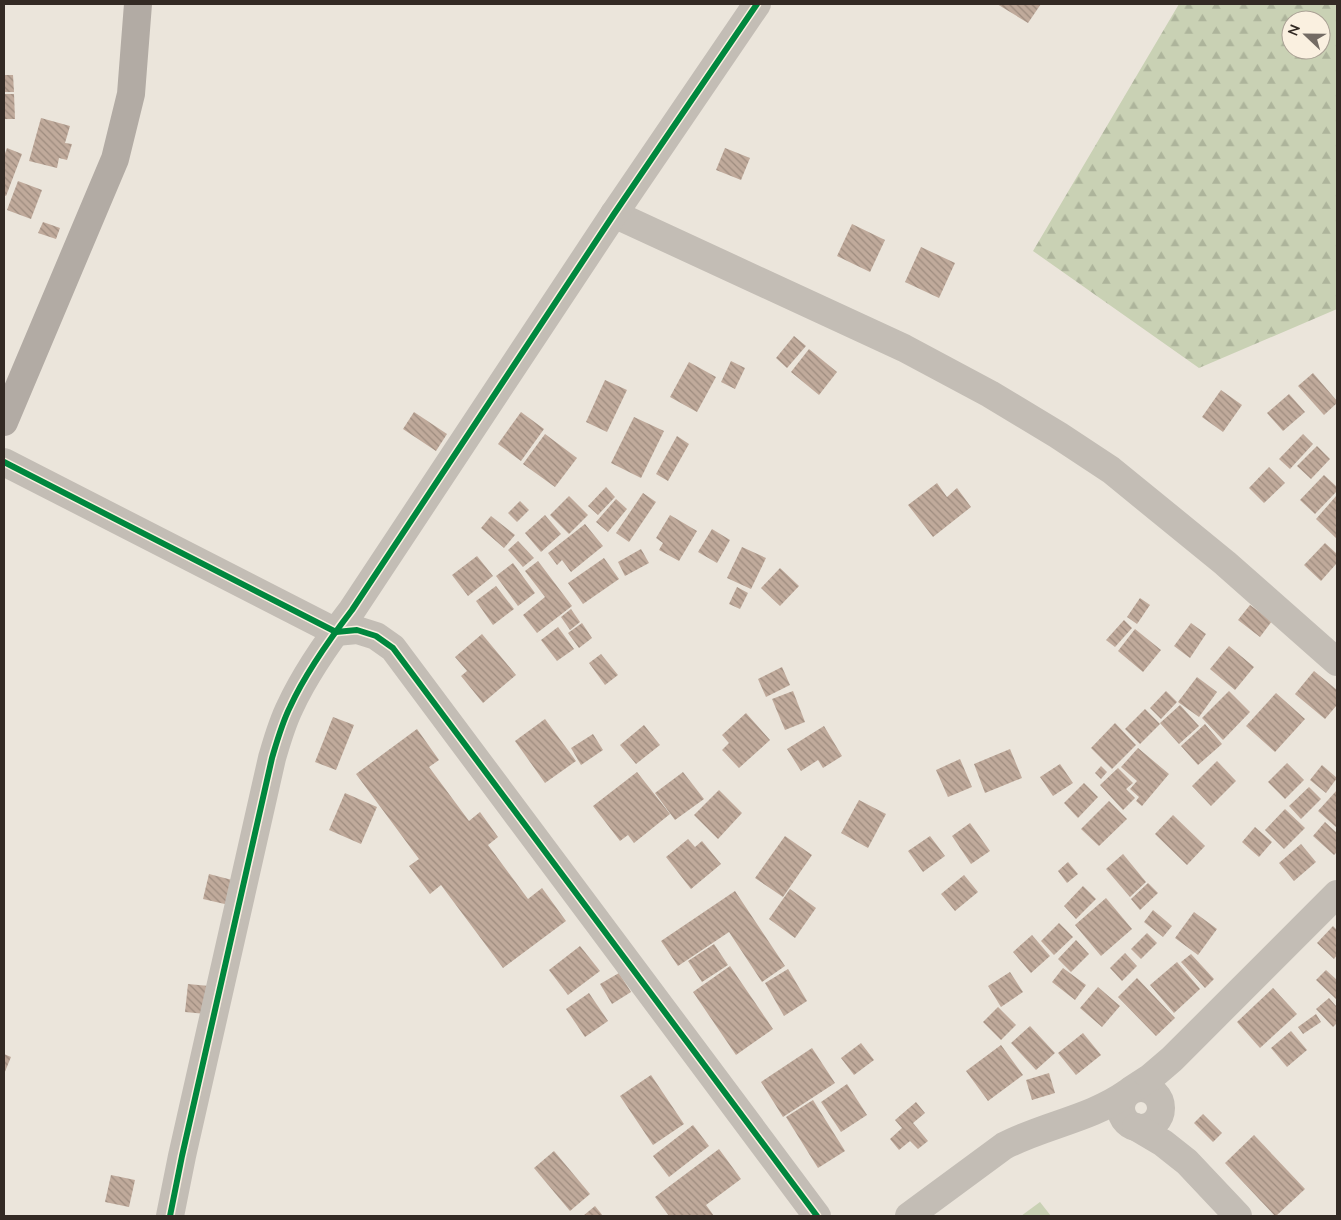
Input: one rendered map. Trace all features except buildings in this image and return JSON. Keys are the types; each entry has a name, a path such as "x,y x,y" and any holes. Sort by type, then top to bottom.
{"main road":[{"path":"4,422 115,159 131,94 138,4"}],"street":[{"path":"170,1216 272,758 289,708 302,682 352,610 614,214 757,4"},
{"path":"614,214 904,348 990,394 1058,435 1127,482 1225,562 1337,662"},
{"path":"4,462 336,632 357,630 376,636 393,648 817,1216"},
{"path":"909,1216 1004,1146 1022,1136 1100,1109 1156,1073 1337,894"},
{"path":"1063,1123 1112,1120 1134,1126 1147,1127 1153,1124 1158,1119 1161,1110 1166,1082 1186,1045"},
{"path":"1186,1162 1166,1128 1160,1100 1152,1090 1141,1087 1129,1092 1124,1097 1122,1104 1121,1111 1124,1117 1186,1162 1238,1216"}],"green space":[{"path":"1179,4 1337,4 1337,309 1199,368 1033,251"},
{"path":"1040,1202 1051,1216 1021,1216"}],"cycle path":[{"path":"170,1216 272,758 290,707 318,657 352,610 614,214 757,4"},
{"path":"4,462 336,632 357,630 376,636 393,648 817,1216"}]}
